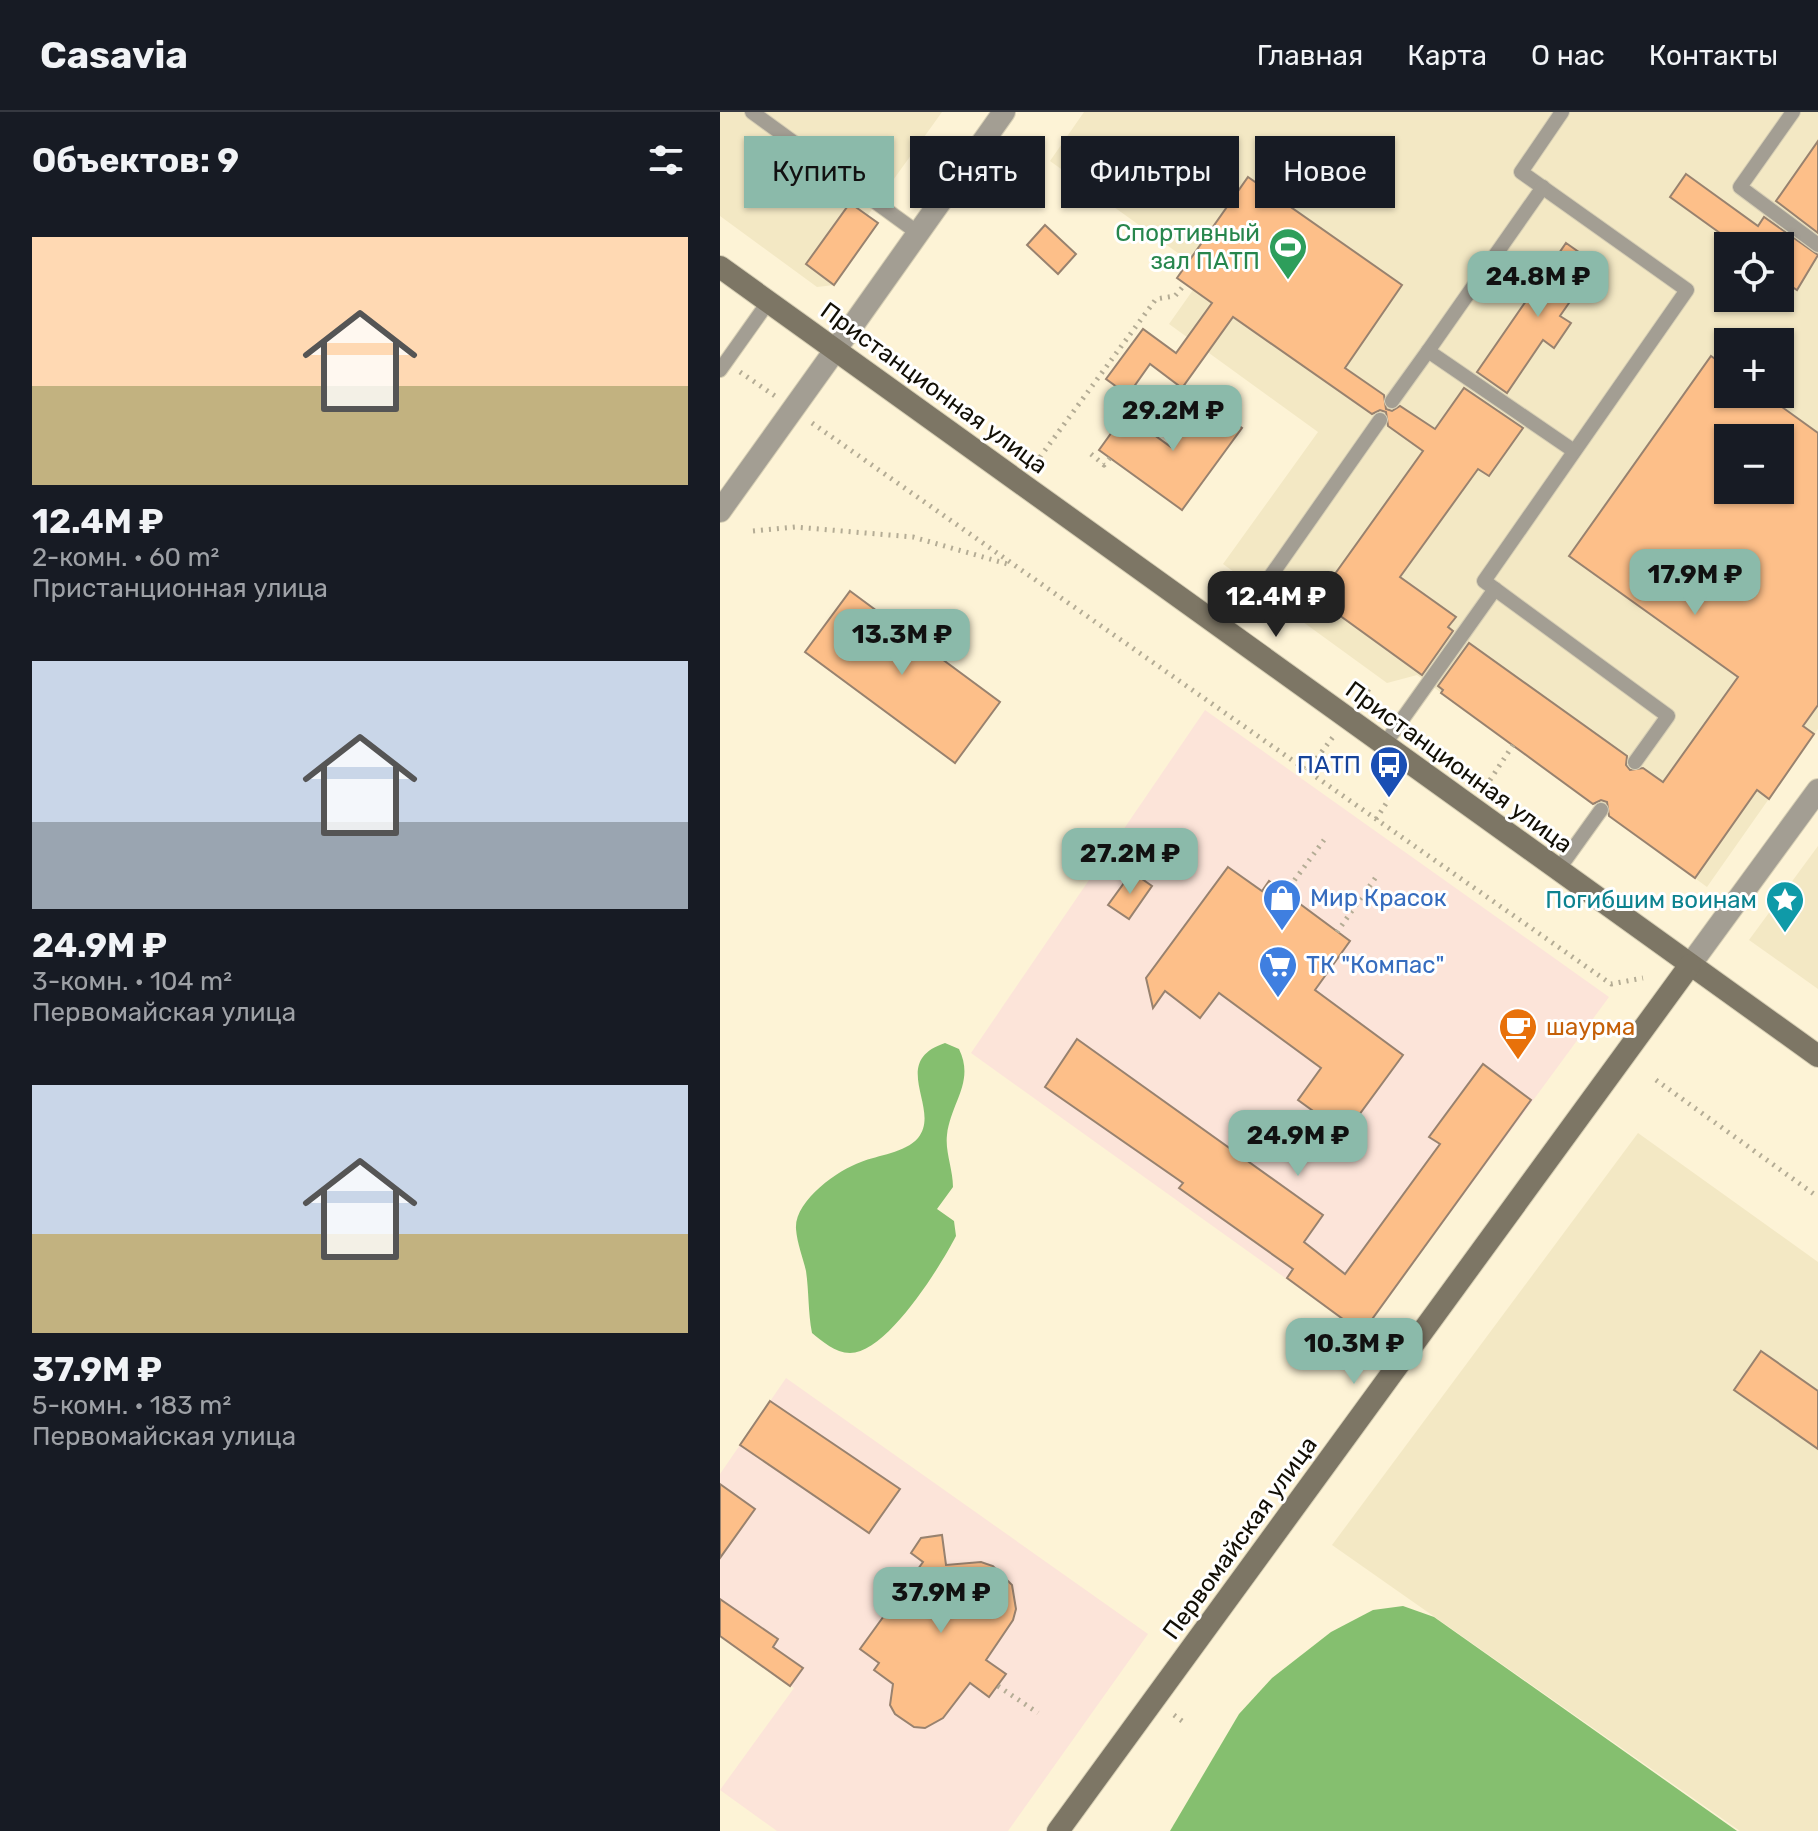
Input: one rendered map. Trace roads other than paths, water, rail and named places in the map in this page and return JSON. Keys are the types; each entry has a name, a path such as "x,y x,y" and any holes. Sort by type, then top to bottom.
{"main road":[{"name":"Пристанционная улица","path":"720,267 1818,1056"},
{"name":"Первомайская улица","path":"1058,1831 1690,965"}],"street":[{"path":"720,511 1004,112"},
{"path":"1690,965 1818,790"}],"lane":[{"path":"1562,112 1521,172 1687,290 1484,581 1668,716 1635,762"},
{"path":"1793,112 1740,187 1818,245"},
{"path":"756,113 918,233"},
{"path":"1392,401 1543,187"},
{"path":"723,366 769,301"},
{"path":"1428,351 1574,451"},
{"path":"1265,584 1380,420"},
{"path":"1384,745 1495,589"},
{"path":"1558,870 1601,810"}],"place":[{"name":"Спортивный зал ПАТП","path":"1288,281"},
{"name":"ПАТП","path":"1389,799"},
{"name":"Мир Красок","path":"1282,932"},
{"name":"Погибшим воинам","path":"1785,934"},
{"name":"ТК \"Компас\"","path":"1278,999"},
{"name":"шаурма","path":"1518,1061"}]}
